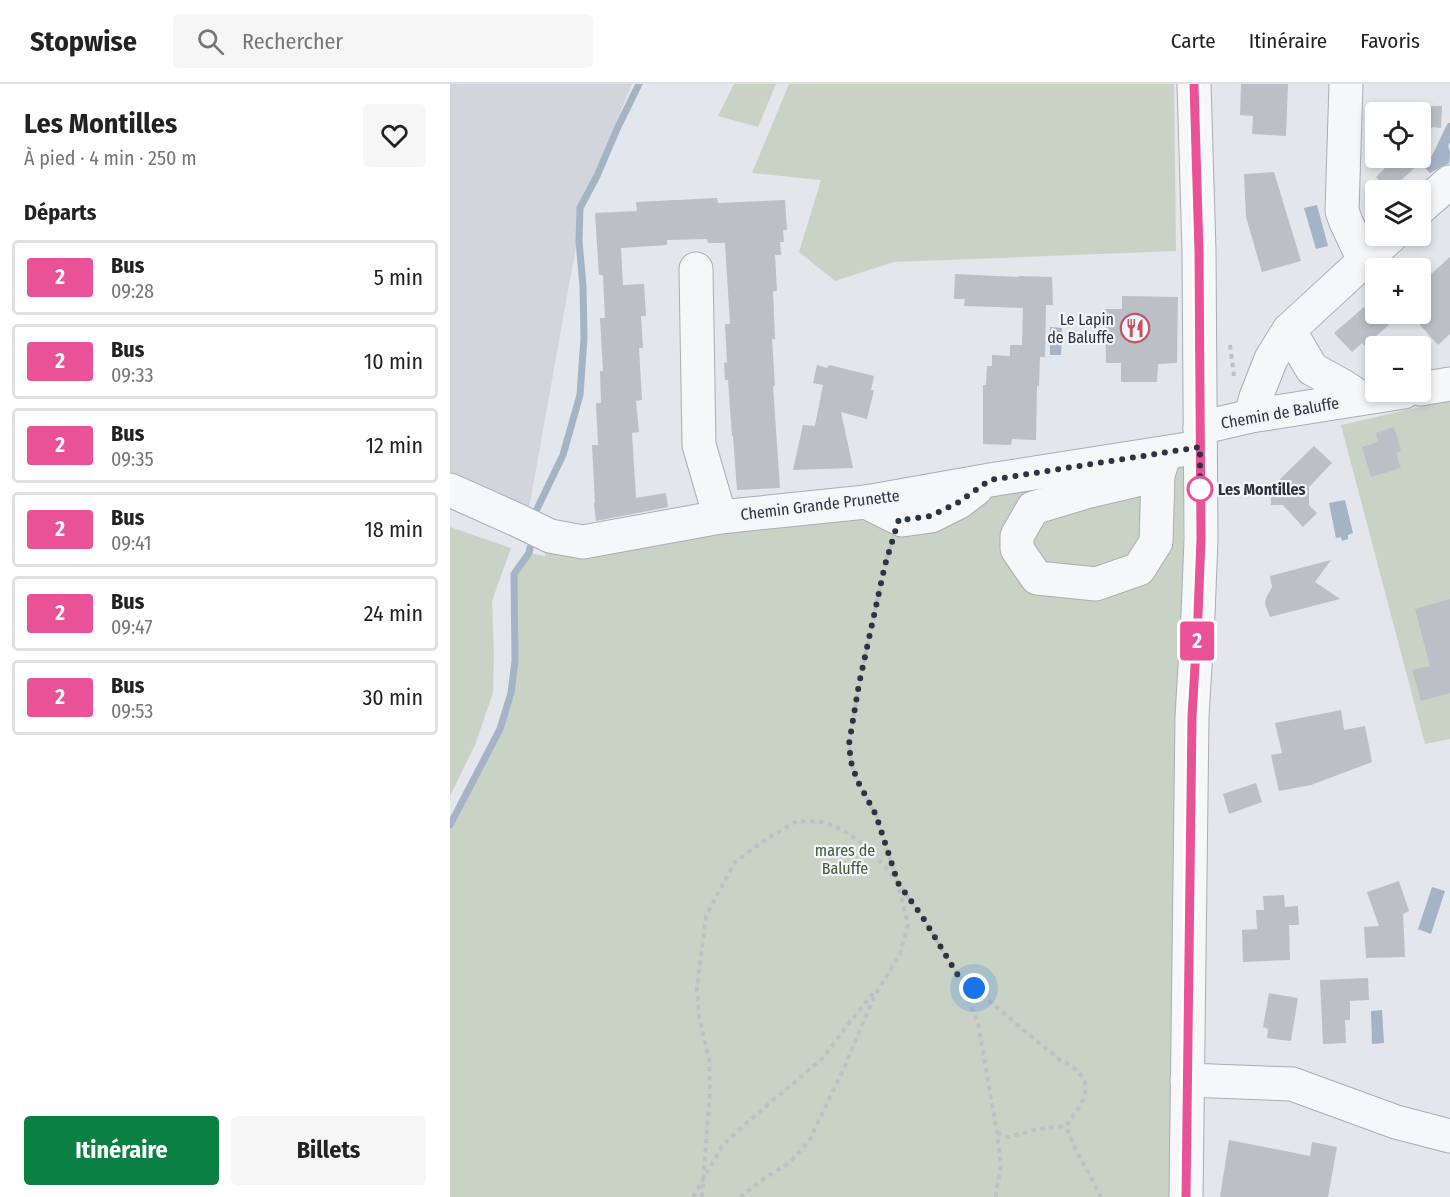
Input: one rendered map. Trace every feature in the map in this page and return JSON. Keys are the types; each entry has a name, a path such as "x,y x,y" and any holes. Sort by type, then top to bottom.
{"street":[{"path":"1186,1197 1192,717 1201,539 1199,251 1194,84"},
{"path":"1346,84 1342,211 1364,260"},
{"path":"1431,198 1450,182"},
{"path":"1251,416 1271,359 1289,330 1380,246"},
{"path":"696,269 699,445 720,517"},
{"name":"Chemin de Baluffe","path":"1289,330 1312,369 1360,398"},
{"path":"1431,387 1450,384"},
{"name":"Chemin de Baluffe","path":"1200,438 1251,416 1365,397"},
{"name":"Chemin Grande Prunette","path":"450,490 550,537 583,542 720,517 866,502 990,480 1162,464 1200,438"},
{"path":"866,502 902,520 931,516 959,502 990,480"},
{"path":"1187,1080 1292,1084 1396,1122 1450,1136"}],"path":[{"path":"740,1197 790,1162 809,1141 875,995 900,954 908,925 898,883 876,815 857,780 851,762 849,744 859,684 885,565 899,519"},
{"path":"702,1197 710,1091 710,1058 699,1018 697,988 706,916 735,862 797,821 824,822 862,843 890,872 922,916 957,974 978,1023 1001,1166 996,1197"},
{"path":"957,974 1061,1061 1071,1064 1085,1080 1086,1094 1066,1126"},
{"path":"693,1197 723,1145 823,1058 884,980"},
{"path":"997,1133 1009,1137 1037,1128 1066,1126"},
{"path":"1066,1126 1101,1197"}],"shaded area":[{"path":"450,84 632,84 584,202 529,508 450,476"}],"green space":[{"path":"734,84 776,84 758,127 718,116"},
{"path":"789,84 1174,84 1176,251 894,262 835,281 799,252 821,180 752,173"},
{"path":"1450,400 1450,739 1425,744 1341,425"},
{"name":"mares de Baluffe","path":"1183,457 1186,1197 450,1197 450,825 500,729 511,693 515,661 514,574 529,553 545,556 548,545"},
{"path":"450,527 511,548 492,601 493,693 475,745 450,796"}],"water":[{"path":"1450,123 1449,163 1430,173 1425,168 1431,168 1431,157"},
{"path":"1317,205 1328,246 1316,249 1304,208"},
{"path":"1050,327 1062,328 1061,355 1050,355"},
{"path":"1345,500 1353,533 1348,535 1348,539 1342,541 1341,537 1336,538 1329,503"},
{"path":"1432,887 1445,891 1431,934 1418,929"},
{"path":"1382,1010 1384,1043 1372,1044 1371,1011"}],"building":[{"path":"1241,84 1288,84 1286,136 1252,134 1253,116 1240,115"},
{"path":"1431,106 1442,106 1441,128 1431,129"},
{"path":"1385,168 1415,168 1401,180 1379,180 1376,177"},
{"path":"1274,172 1301,261 1262,272 1246,217 1244,174"},
{"path":"717,198 718,203 785,200 787,230 783,230 784,242 780,242 781,255 775,255 777,291 773,291 775,339 772,339 780,488 737,490 728,380 725,380 724,363 727,362 725,324 730,324 725,243 708,243 707,239 667,240 667,245 621,248 623,285 644,284 646,316 641,316 643,348 639,348 642,400 636,401 639,432 632,433 636,498 666,493 668,507 596,521 592,445 598,445 596,403 601,403 600,371 603,371 600,318 605,318 603,275 599,275 595,213 637,211 636,202"},
{"path":"1450,257 1450,334 1438,345 1420,325 1431,324 1431,274"},
{"path":"955,274 1052,277 1053,305 1046,305 1045,357 1040,357 1039,386 1037,386 1036,440 1012,439 1011,445 983,444 983,385 986,385 987,366 992,366 992,355 1010,356 1010,345 1022,345 1023,308 964,306 965,299 954,299"},
{"path":"1122,296 1178,297 1177,363 1158,364 1157,382 1121,382 1121,363 1106,363 1105,309 1122,309"},
{"path":"1364,307 1365,324 1390,324 1376,336 1365,336 1365,346 1362,343 1352,352 1334,333"},
{"path":"817,365 827,368 829,365 874,376 871,390 874,390 867,419 841,412 853,468 793,470 803,425 815,426 823,385 813,383"},
{"path":"1394,427 1401,451 1396,453 1401,468 1371,477 1362,447 1378,442 1376,433"},
{"path":"1314,446 1332,463 1309,487 1309,505 1317,513 1303,527 1283,505 1271,505 1271,488"},
{"path":"1331,560 1315,582 1340,599 1270,617 1265,604 1272,587 1270,576"},
{"path":"1450,599 1450,693 1421,701 1412,670 1430,666 1415,609"},
{"path":"1341,710 1344,730 1365,726 1372,762 1311,785 1279,791 1271,755 1282,753 1275,723"},
{"path":"1256,783 1262,802 1229,814 1223,794"},
{"path":"1399,881 1409,911 1403,914 1405,957 1366,958 1364,927 1379,926 1367,892"},
{"path":"1284,895 1285,907 1298,906 1299,925 1289,925 1290,960 1243,962 1242,930 1257,929 1256,910 1264,910 1263,896"},
{"path":"1368,978 1369,1000 1350,1001 1350,1020 1345,1020 1346,1043 1323,1044 1320,980"},
{"path":"1269,993 1298,998 1291,1041 1267,1038 1268,1029 1263,1027"},
{"path":"1229,1140 1310,1156 1312,1142 1337,1147 1328,1197 1220,1197"}],"waterway":[{"path":"537,509 563,455 580,395 584,338 579,241 580,208 639,84"},
{"path":"450,825 500,729 511,693 515,661 514,574 530,548"}],"bus line":[{"name":"2","path":"1186,1197 1192,717 1201,539 1199,251 1194,84"}],"place":[{"name":"Le Lapin de Baluffe","path":"1135,328"},
{"name":"Les Montilles","path":"1200,489"}],"route":[{"path":"974,988 957,974 922,916 898,883 876,815 857,780 851,762 849,744 859,684 885,565 899,519 931,516 959,502 990,480 1200,447 1200,489"}]}
